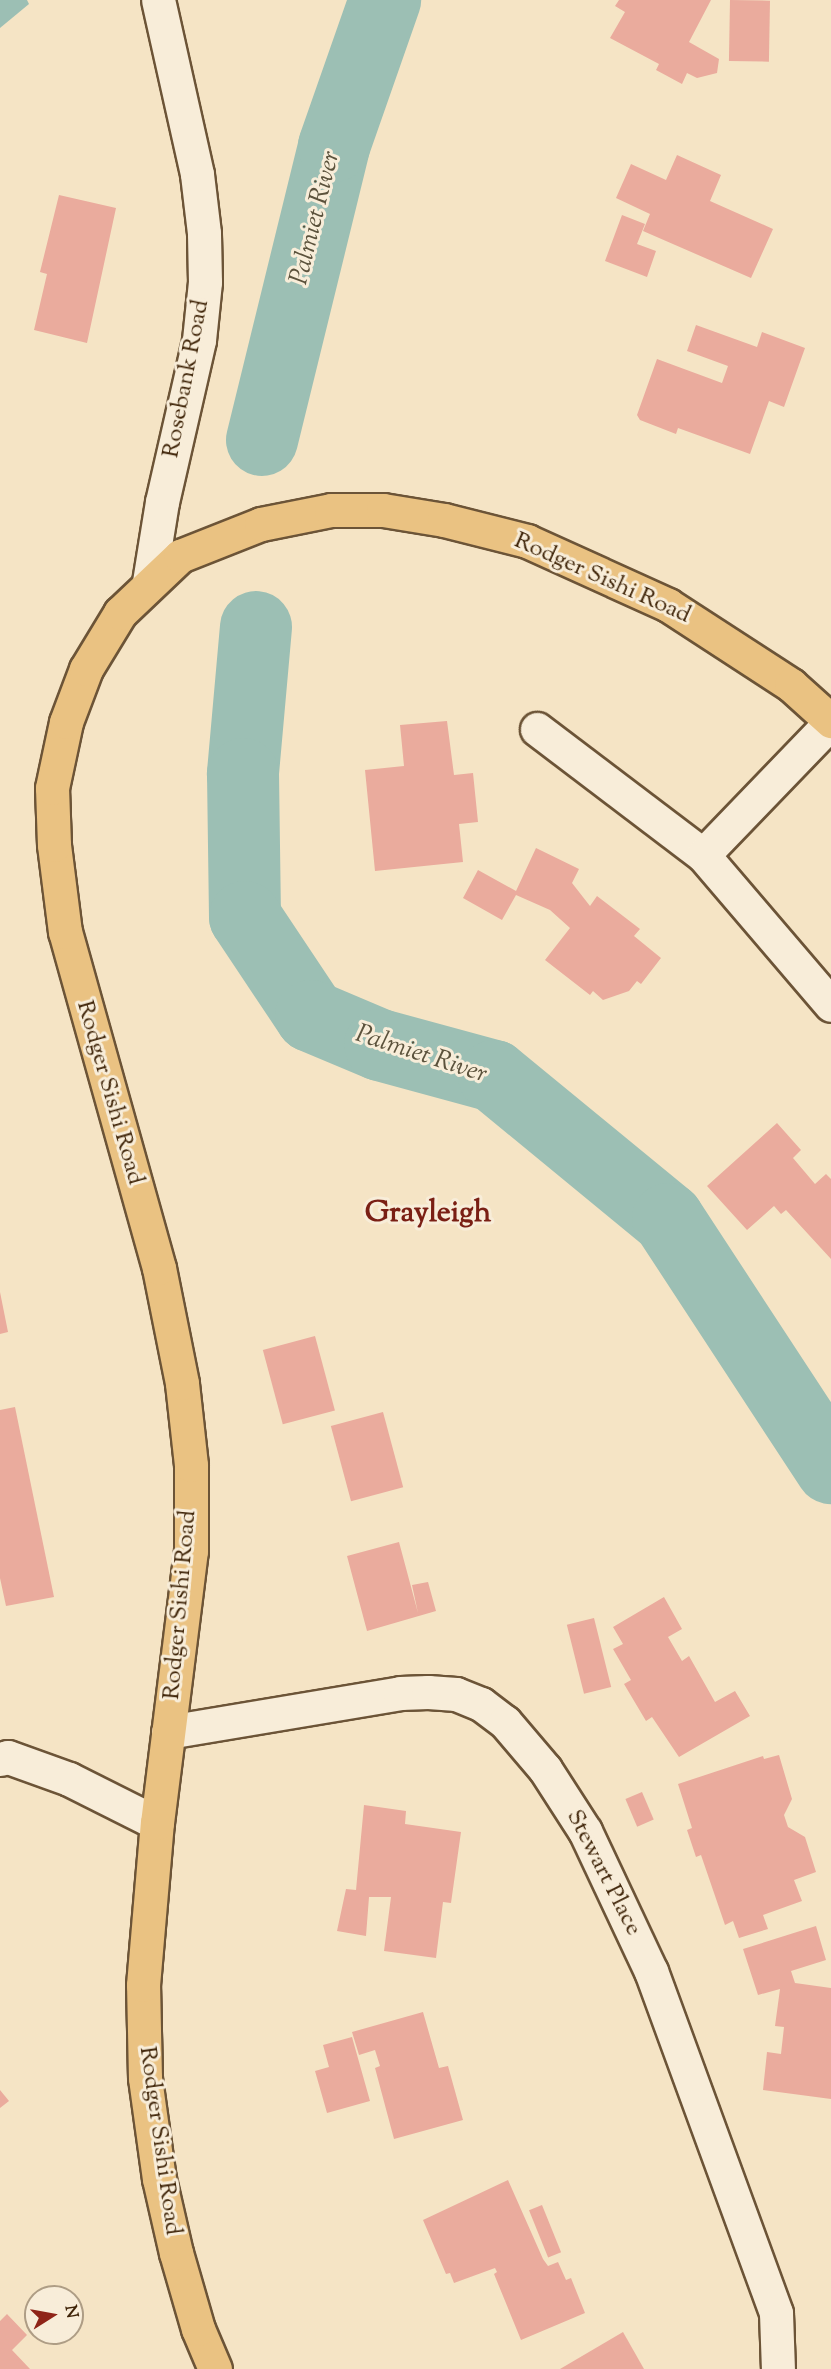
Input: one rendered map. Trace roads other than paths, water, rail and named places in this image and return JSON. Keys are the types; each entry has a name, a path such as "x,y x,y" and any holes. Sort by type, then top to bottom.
{"main road":[{"name":"Rodger Sishi Road","path":"215,2369 198,2329 176,2253 159,2179 145,2079 142,1985 157,1823 190,1551 191,1465 182,1383 159,1268 65,932 54,845 52,788 66,722 86,669 120,613 149,582 180,556 261,524 332,510 393,512 527,541 668,604 791,685 831,722"}],"street":[{"name":"Rosebank Road","path":"149,582 162,502 199,340 205,282 197,174 158,0"},
{"path":"703,855 831,722"},
{"path":"537,729 703,855 831,1005"},
{"name":"Stewart Place","path":"168,1732 400,1693 428,1692 456,1694 481,1704 505,1722 545,1769 585,1831 651,1971 776,2313 778,2369"},
{"path":"0,1759 8,1757 69,1779 157,1823"}],"water":[{"path":"0,0 27,0 29,4 0,28"}],"waterway":[{"name":"Palmiet River","path":"262,440 334,146 385,0"},
{"name":"Palmiet River","path":"256,627 243,774 245,917 311,1016 380,1045 494,1076 668,1219 831,1468"}],"district":[{"name":"Grayleigh","path":"428,1214"}]}
